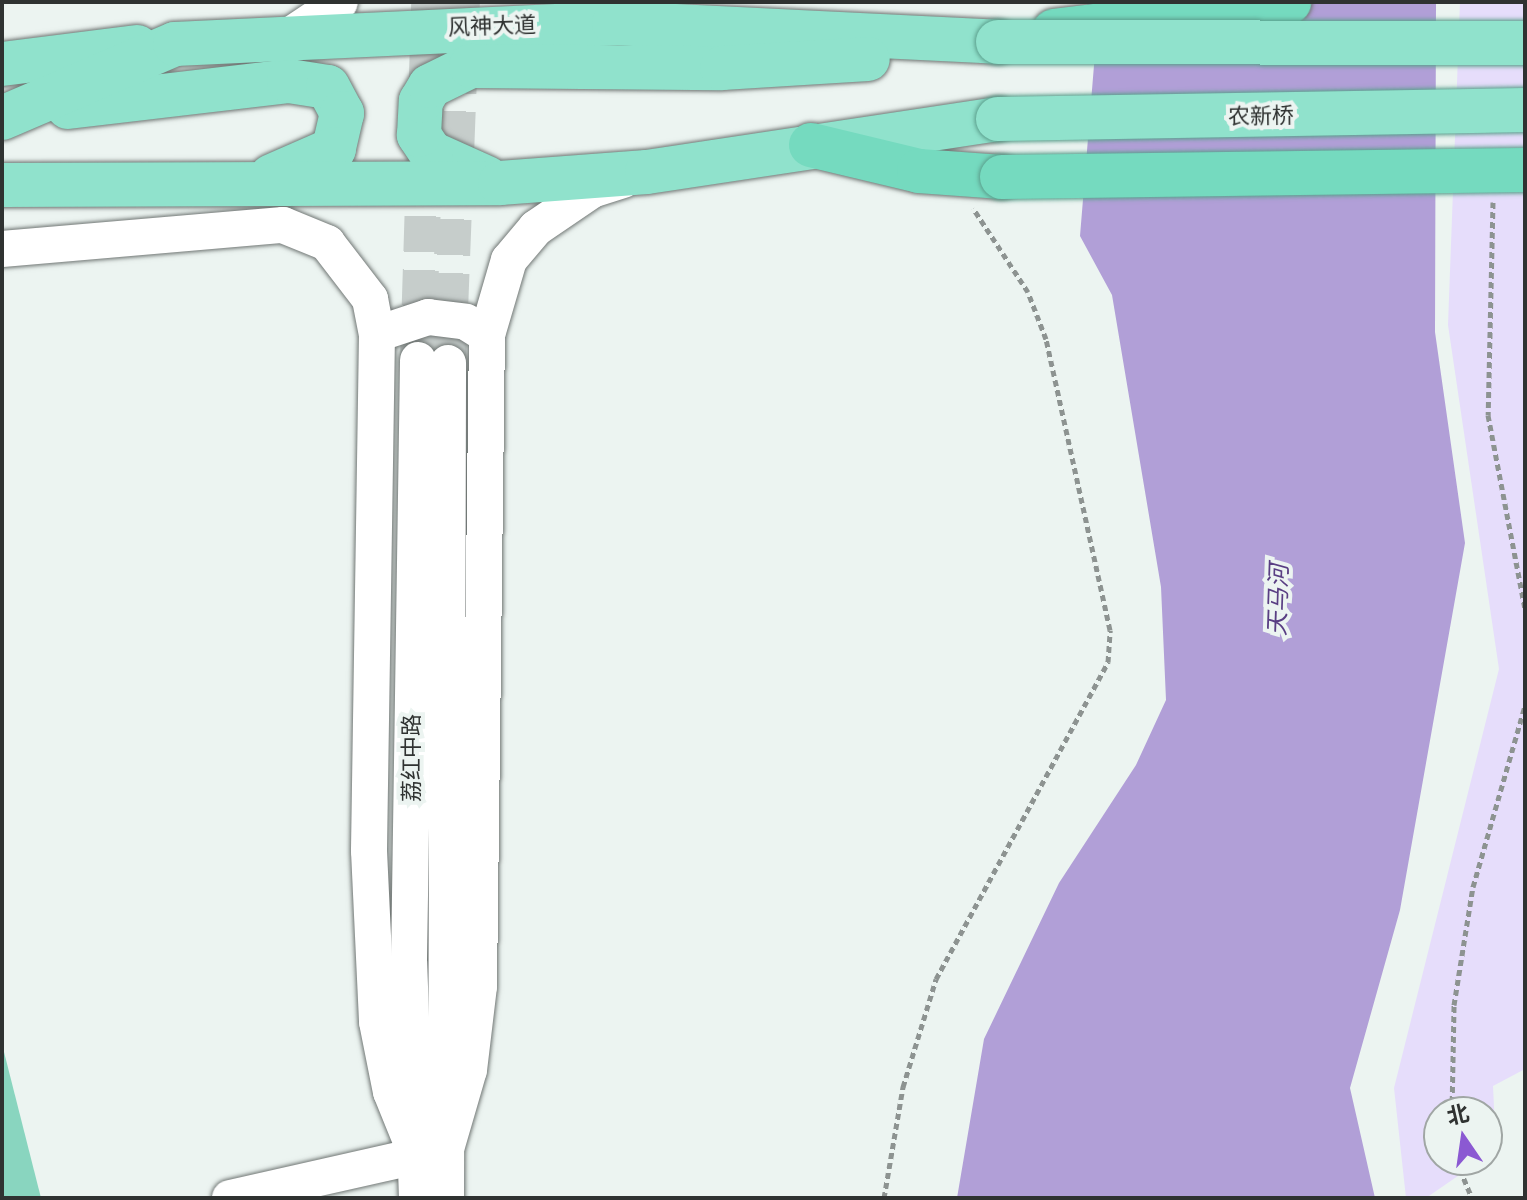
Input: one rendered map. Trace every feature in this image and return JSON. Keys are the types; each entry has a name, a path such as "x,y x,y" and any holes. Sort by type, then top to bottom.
{"highway":[{"path":"500,183 444,162 419,135 421,101 449,73 471,66 789,65 998,42 1121,19 1289,2"},
{"name":"风神大道","path":"6,117 175,44 289,36 614,23 998,42"},
{"path":"998,42 1525,43"},
{"path":"2,64 175,44"},
{"path":"6,117 249,84 328,87 342,113 334,149 243,186"},
{"name":"农新桥","path":"811,145 998,119 1525,110"},
{"path":"2,185 500,183 647,172 811,145 948,173 1002,177 1525,170"}],"street":[{"path":"289,36 340,2"},
{"path":"575,2 614,23"},
{"path":"417,1198 432,1152 469,1070 478,998 487,335 509,260 536,228 592,190 647,172"},
{"path":"2,249 283,225 327,243 353,270 370,299 377,334 373,936 391,1092 432,1152 446,1198"},
{"path":"377,334 428,317 466,322 487,335"},
{"name":"荔红中路","path":"432,1152 409,962 433,361"},
{"path":"230,1198 432,1152"}],"path":[{"path":"884,1198 903,1087 936,979 1108,662 1110,630 1046,339 1028,292 948,173"},
{"path":"1492,236 1488,415 1525,609"},
{"path":"1452,1096 1454,1005 1473,887 1525,706"},
{"path":"1463,1176 1472,1198"}],"shaded area":[{"path":"1460,2 1525,2 1525,1069 1493,1086 1493,1096 1423,1096 1423,1176 1458,1176 1426,1198 1406,1198 1394,1088 1499,669 1448,325"}],"water":[{"name":"天马河","path":"1087,2 1436,2 1435,332 1465,543 1400,910 1350,1088 1375,1198 957,1198 984,1039 1059,883 1136,765 1166,700 1161,587 1112,295 1080,236 1096,41"}],"building":[{"path":"3,1048 41,1198 2,1198"}],"tunnel":[{"path":"418,360 429,2"},
{"path":"448,363 462,2"}]}
